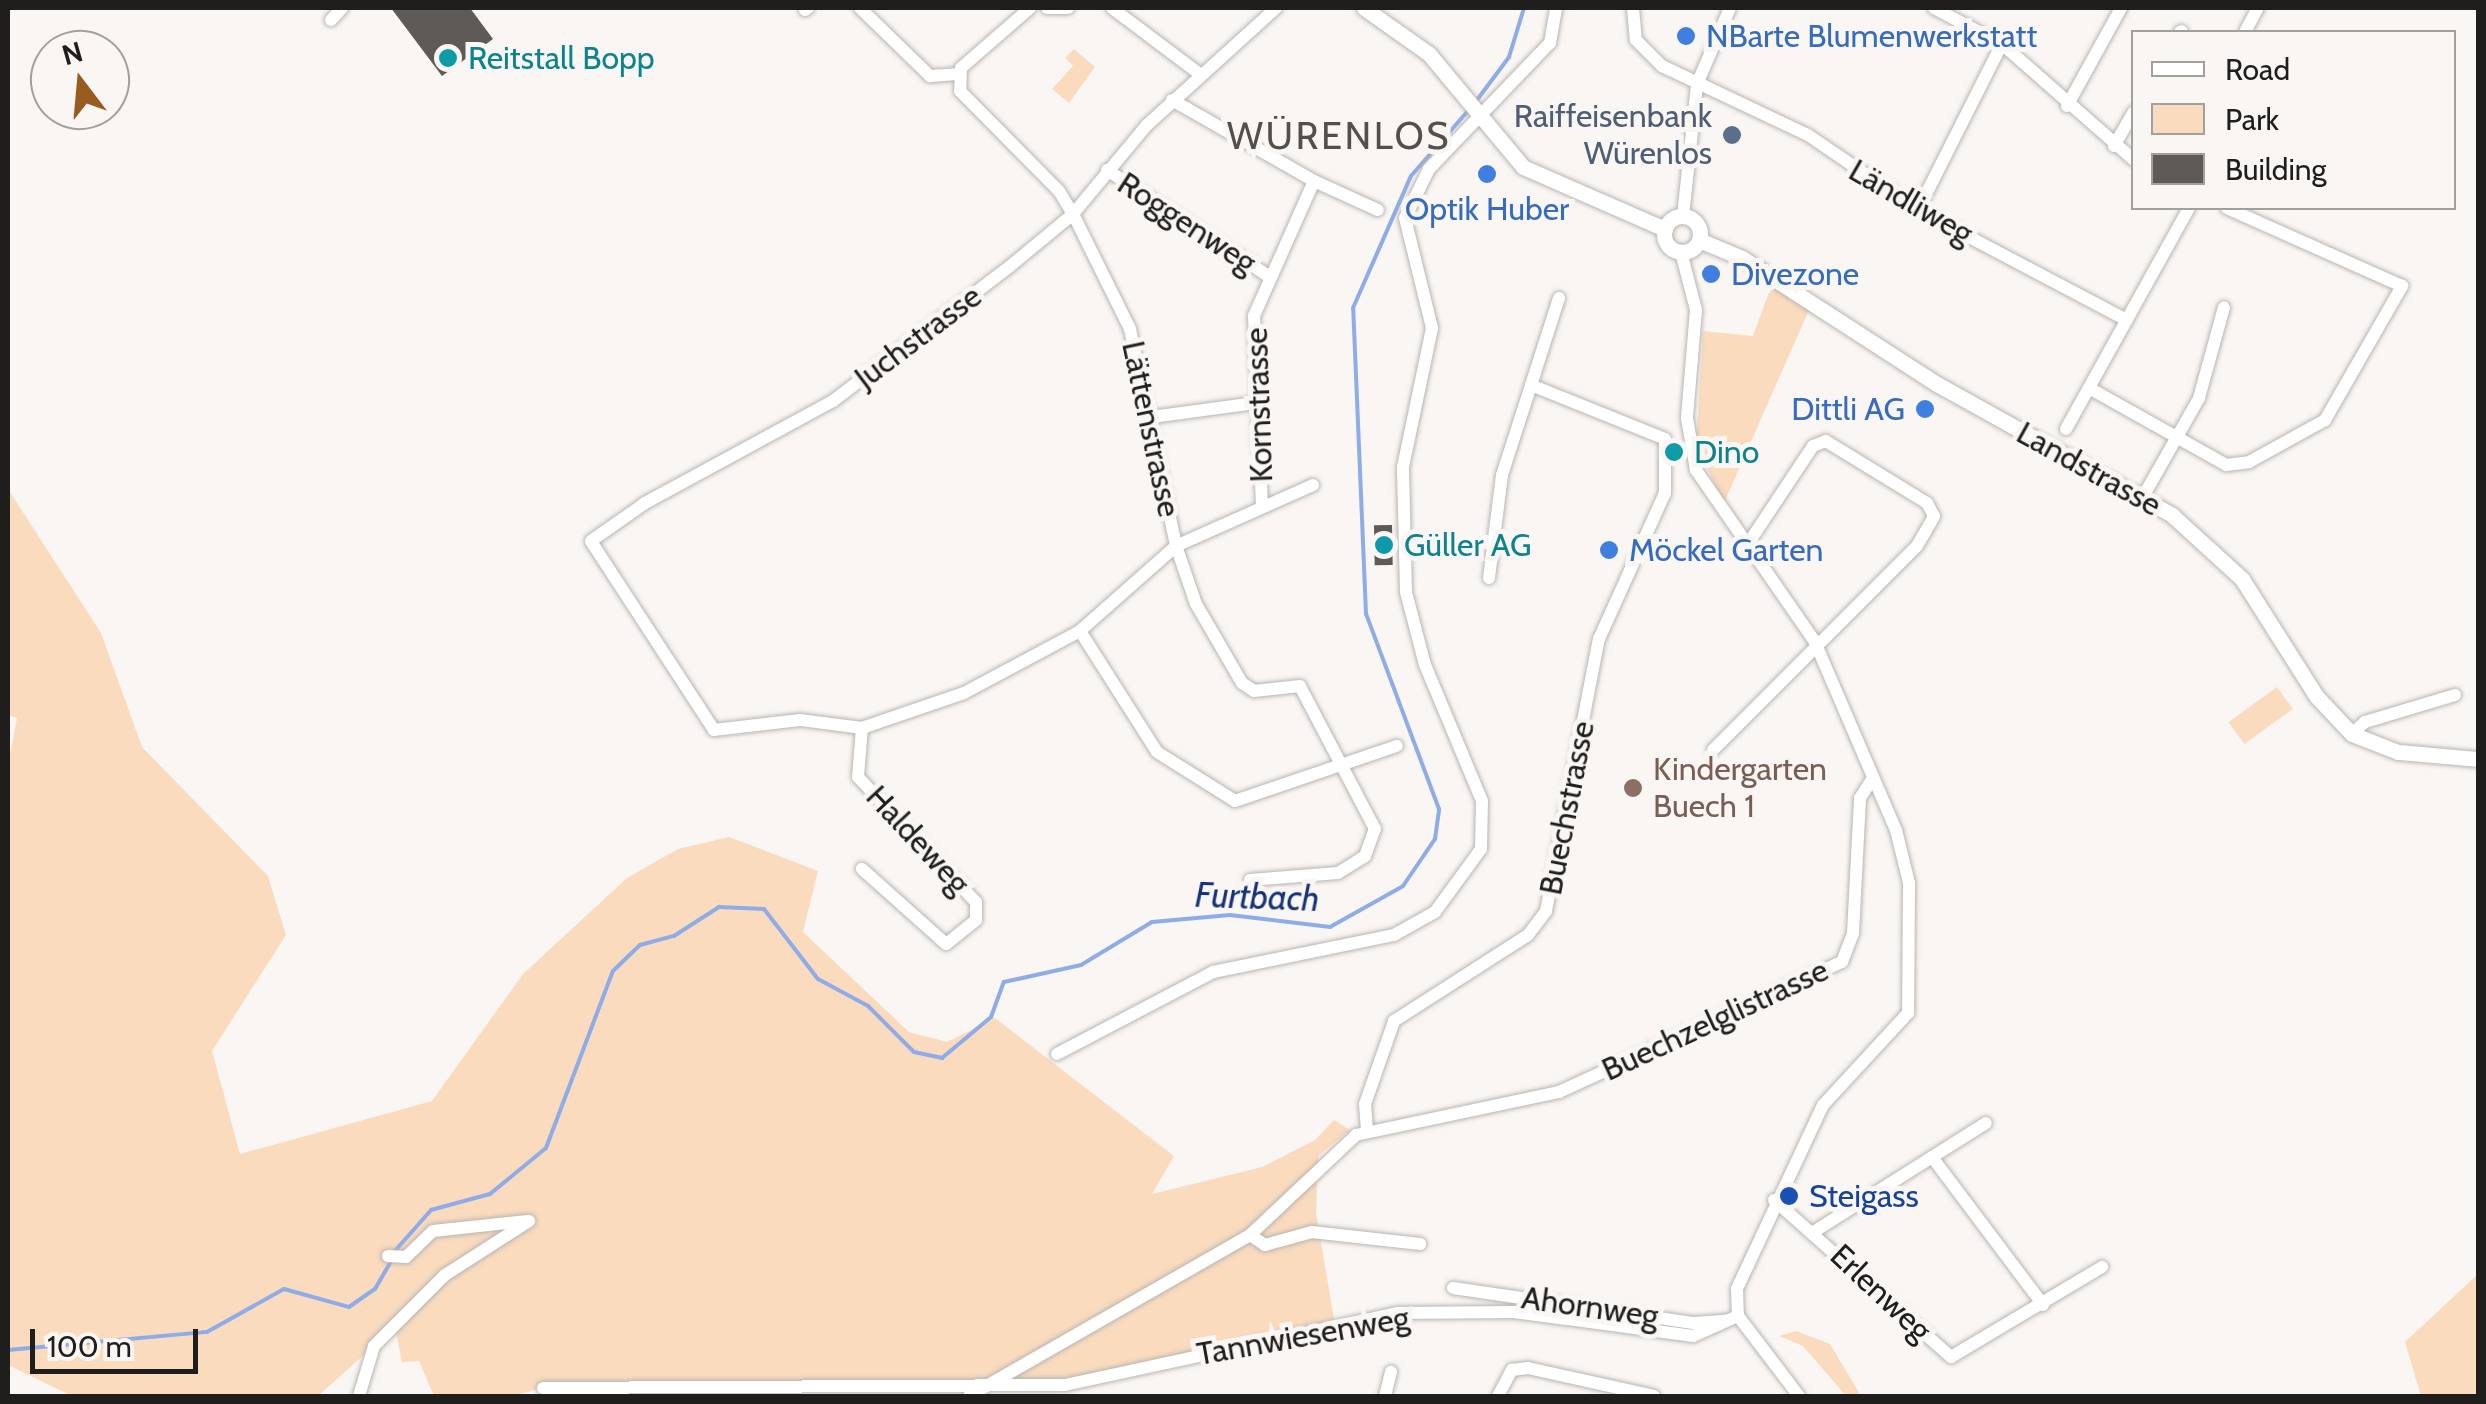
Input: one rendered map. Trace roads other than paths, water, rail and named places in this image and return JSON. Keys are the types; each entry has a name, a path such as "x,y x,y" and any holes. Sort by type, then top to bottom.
{"main road":[{"path":"1364,8 1429,54 1523,168 1665,228"},
{"path":"1683,216 1698,224 1699,240 1681,252 1670,246 1665,228 1683,216"},
{"name":"Landstrasse","path":"1699,240 1742,258 1938,384 2144,495 2233,569 2317,697 2352,734 2398,752 2478,758"}],"street":[{"path":"332,20 342,8"},
{"path":"860,8 930,76 957,74 1030,8"},
{"path":"1047,8 1068,8"},
{"path":"1112,8 1201,75"},
{"name":"Juchstrasse","path":"592,542 645,503 833,402 1073,214 1107,170 1172,100 1276,8"},
{"path":"1057,1054 1213,972 1394,935 1436,912 1481,850 1482,801 1410,617 1402,498 1432,328 1406,210 1429,169 1476,111 1550,43 1556,8"},
{"name":"Ländliweg","path":"1633,8 1636,40 1697,84 1808,135 1918,210 2127,320"},
{"path":"1683,216 1697,84 1730,8"},
{"path":"1934,8 2002,44 2131,158"},
{"path":"2068,106 2121,8"},
{"path":"2245,30 2258,8"},
{"path":"1918,210 2002,44"},
{"name":"Lättenstrasse","path":"592,542 714,730 836,724 862,728 964,693 1080,630 1176,546 1152,417 1130,328 1073,214 1048,179 972,109 957,74"},
{"path":"1172,100 1314,181 1378,210"},
{"path":"2114,146 2131,117"},
{"name":"Roggenweg","path":"1107,170 1267,275"},
{"name":"Kornstrasse","path":"1262,506 1251,351 1267,275 1314,181"},
{"path":"2066,429 2189,210"},
{"path":"2089,388 2178,440 2238,464 2317,427 2402,286 2231,210"},
{"path":"1681,252 1696,310 1688,432 1706,489 1815,642 1905,860 1910,1003 1903,1021 1822,1105 1774,1200 1737,1289 1732,1318 1798,1396"},
{"path":"1489,578 1502,475 1559,298"},
{"path":"2144,495 2199,398 2224,307"},
{"path":"1530,385 1664,440 1688,432"},
{"path":"1152,417 1255,403"},
{"name":"Buechstrasse","path":"1366,1130 1365,1104 1394,1021 1516,944 1546,911 1599,639 1665,493 1664,440"},
{"path":"1712,750 1815,642 1917,546 1934,516 1928,503 1826,440 1814,446 1748,544"},
{"path":"1250,880 1338,872 1365,856 1375,829 1300,686 1254,691 1242,684 1196,604 1176,546 1313,485"},
{"path":"1080,630 1157,752 1236,801 1397,746"},
{"path":"2352,734 2455,695"},
{"name":"Haldeweg","path":"862,728 858,777 976,902 976,920 946,944 862,868"},
{"name":"Buechzelglistrasse","path":"1366,1130 1559,1092 1803,986 1842,962 1852,933 1860,798 1871,781"},
{"path":"1815,1231 1986,1123"},
{"path":"969,1396 1250,1234 1366,1130"},
{"path":"1932,1157 2043,1304"},
{"name":"Erlenweg","path":"1774,1200 1815,1231 1951,1357 2102,1267"},
{"path":"359,1396 368,1355 395,1326 446,1275 529,1221 427,1233 392,1258"},
{"path":"1250,1234 1264,1245 1304,1232 1420,1244"},
{"name":"Ahornweg","path":"1454,1288 1694,1324 1732,1318"},
{"name":"Tannwiesenweg","path":"543,1388 1096,1381 1397,1313 1514,1312 1693,1336 1732,1318"},
{"path":"1498,1396 1512,1370 1528,1368 1654,1396"},
{"path":"1385,1396 1391,1372"}],"waterway":[{"path":"1474,104 1509,57 1524,8"},
{"name":"Furtbach","path":"394,1252 431,1210 490,1194 546,1148 613,971 640,945 674,936 719,907 764,909 818,979 868,1006 914,1052 942,1058 991,1017 1004,982 1081,965 1152,922 1230,915 1330,927 1403,886 1435,839 1439,809 1366,614 1353,308 1411,176 1468,111"},
{"name":"Furtbach","path":"8,1350 207,1332 284,1289 349,1307 375,1289 391,1261"}],"place":[{"name":"NBarte Blumenwerkstatt","path":"1686,36"},
{"name":"Reitstall Bopp","path":"448,58"},
{"name":"Raiffeisenbank Würenlos","path":"1732,135"},
{"name":"Optik Huber","path":"1487,174"},
{"name":"Divezone","path":"1711,274"},
{"name":"Dittli AG","path":"1925,409"},
{"name":"Dino","path":"1674,452"},
{"name":"Güller AG","path":"1384,545"},
{"name":"Möckel Garten","path":"1609,550"},
{"name":"Kindergarten Buech 1","path":"1633,788"},
{"name":"Steigass","path":"1789,1196"}],"district":[{"name":"WÜRENLOS","path":"1339,136"}]}
